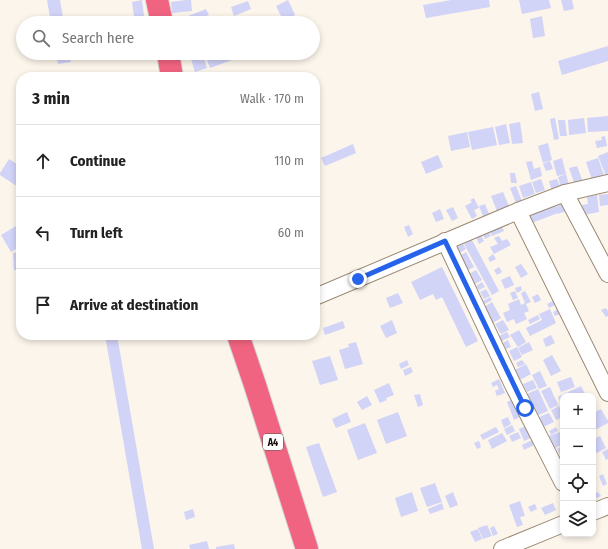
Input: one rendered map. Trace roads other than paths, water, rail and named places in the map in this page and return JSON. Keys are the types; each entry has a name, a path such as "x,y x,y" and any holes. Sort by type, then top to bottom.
{"highway":[{"path":"157,0 160,16"},
{"path":"169,60 171,72"},
{"name":"A4","path":"240,340 307,549"}],"street":[{"path":"320,295 518,211 565,193 608,183"},
{"path":"565,193 608,274"},
{"path":"518,211 608,393"},
{"path":"445,241 512,383 560,477"},
{"path":"596,511 608,506"},
{"path":"502,549 560,525"}]}
